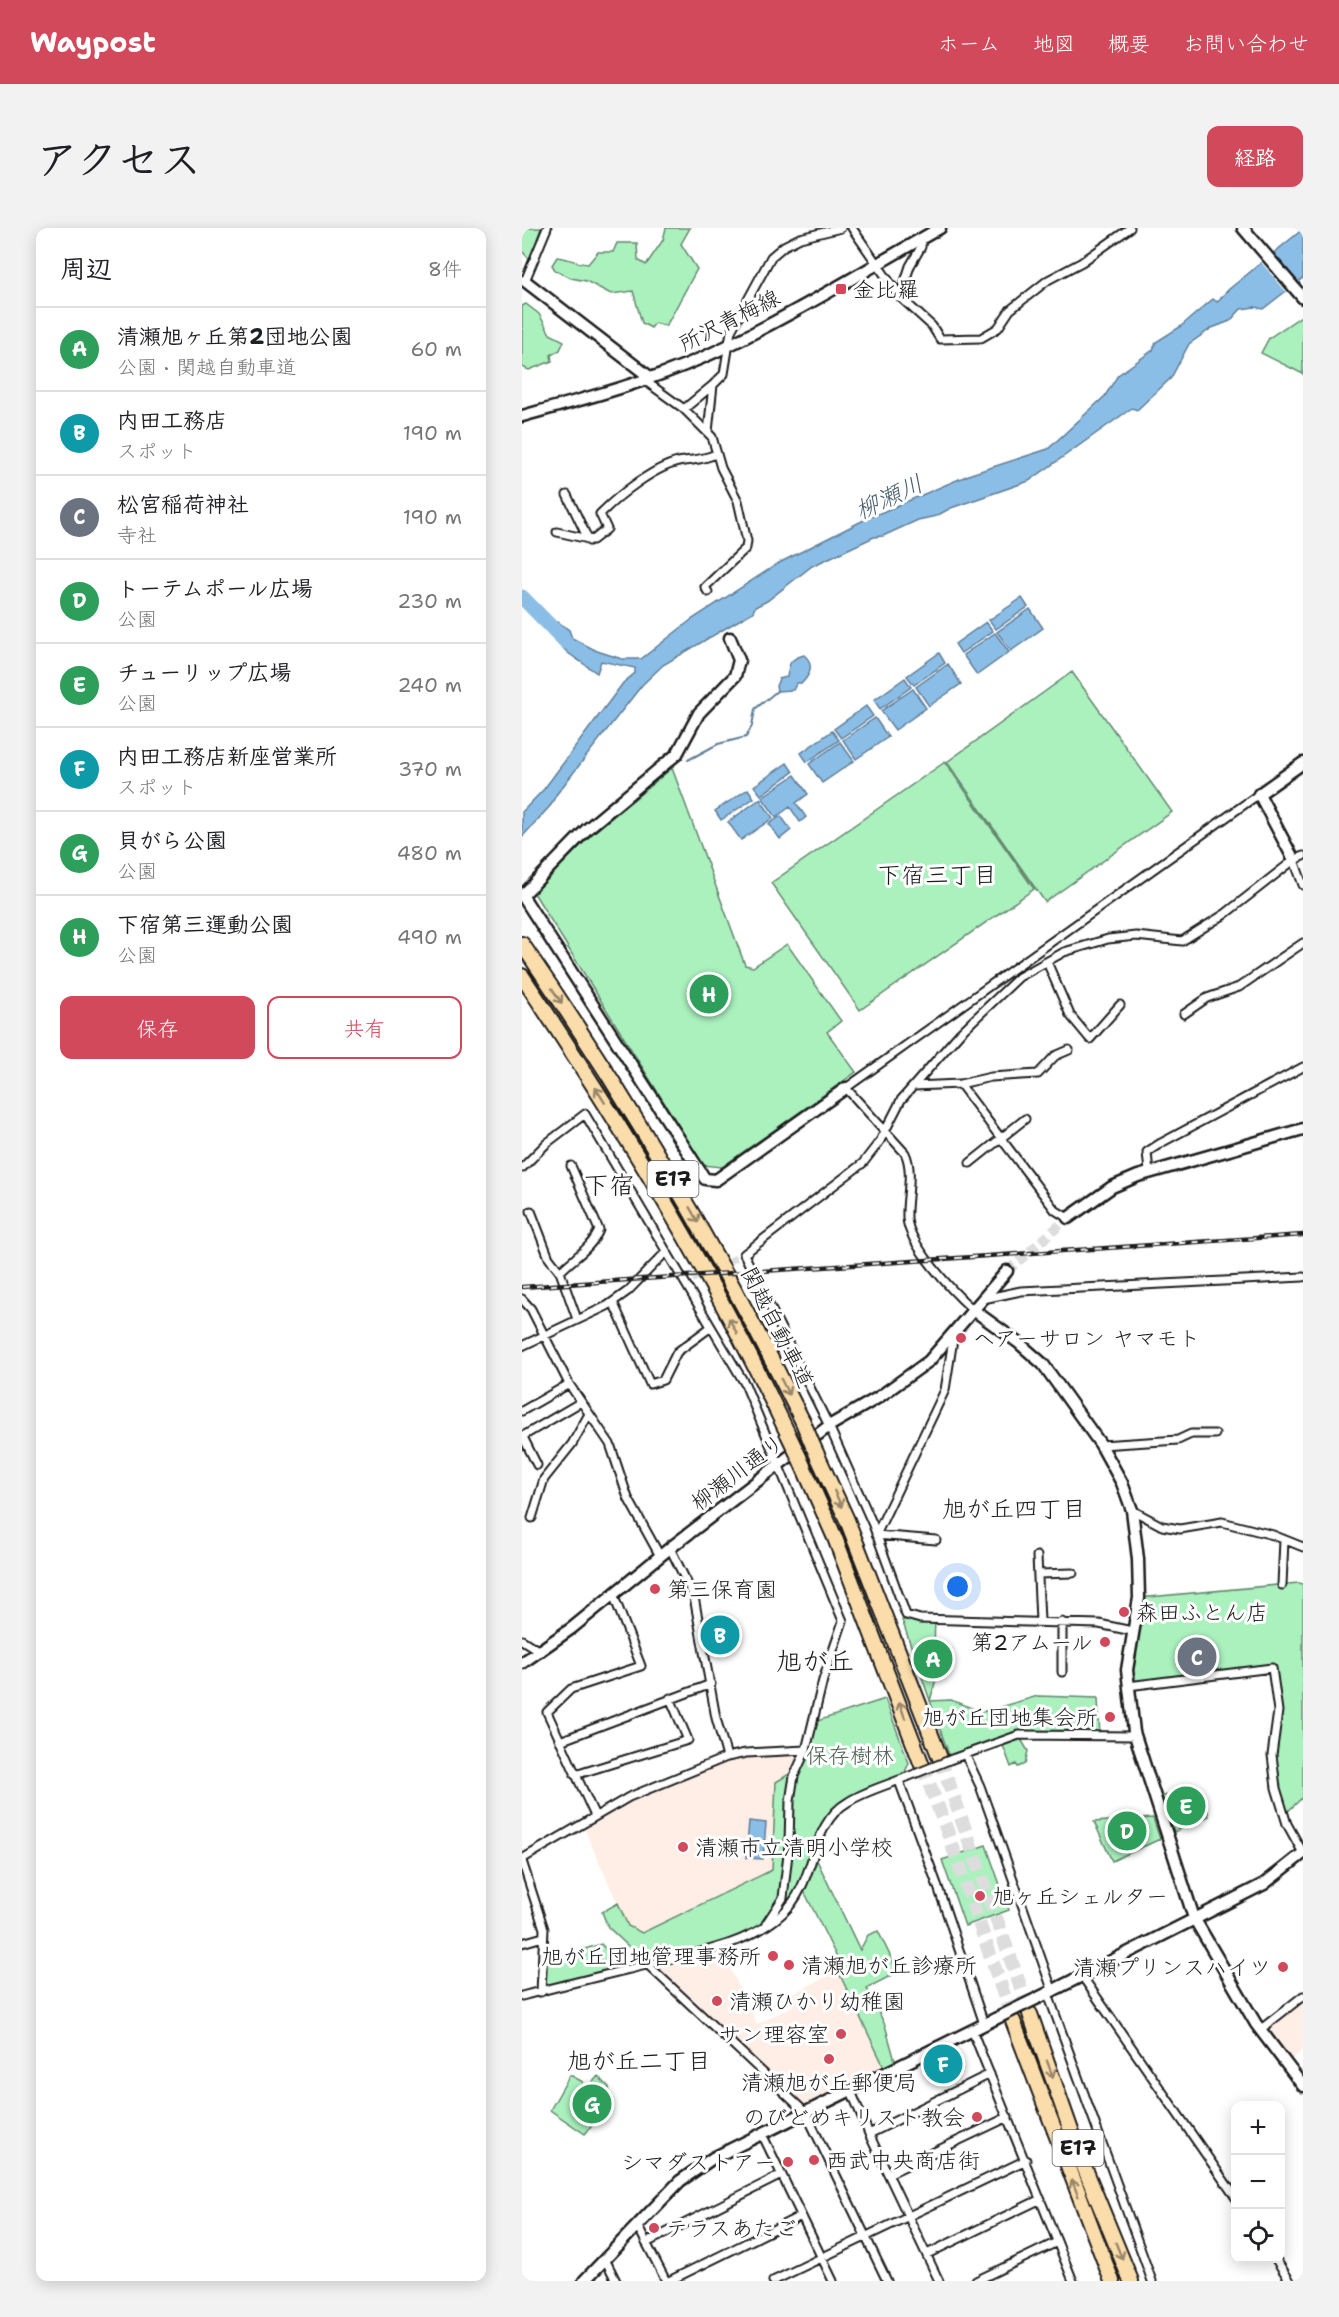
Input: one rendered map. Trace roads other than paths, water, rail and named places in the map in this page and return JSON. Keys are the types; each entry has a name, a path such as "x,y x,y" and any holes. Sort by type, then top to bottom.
{"highway":[{"name":"関越自動車道","path":"523,946 652,1144 708,1240 803,1422 852,1530 946,1758"},
{"name":"関越自動車道","path":"522,976 580,1063 691,1247 788,1434 839,1549 922,1765"},
{"name":"E17","path":"1030,2014 1081,2158 1131,2281"},
{"name":"E17","path":"1013,2021 1112,2281"}],"street":[{"path":"547,228 524,281 648,379 708,432"},
{"path":"808,235 813,228"},
{"path":"684,409 724,374 731,331 743,305 771,257 784,246 808,235 841,228"},
{"path":"852,228 900,297 932,326 940,339 981,338 998,328 1010,310 1048,280 1082,262 1130,228"},
{"name":"所沢青梅線","path":"522,416 648,379 729,345 940,228"},
{"path":"1243,228 1303,298"},
{"path":"900,297 910,266 921,247 922,238"},
{"path":"708,592 705,587 742,554 747,544 736,494 723,474 708,432 713,385"},
{"path":"589,541 607,529 600,514 622,493 649,475 683,460 702,461 716,454"},
{"path":"567,495 589,541"},
{"path":"557,532 566,532 589,541"},
{"path":"730,638 739,660 735,676 699,713 676,754 588,829 522,895 705,1179 716,1180 1303,763"},
{"path":"1259,794 1299,858 1303,885"},
{"path":"1132,1631 1099,1623 920,1619 906,1615 876,1535 829,1426 744,1254 863,1162 880,1141 901,1100 960,1033 1020,977 1064,952 1108,939 1136,936 1182,941 1225,914 1299,858"},
{"path":"1184,1014 1207,998 1239,987 1303,943"},
{"path":"1047,962 1070,1015 1090,1039 1120,1005"},
{"path":"1012,968 1020,977"},
{"path":"914,1086 960,1084 991,1077 1038,1074 1055,1056 1069,1050"},
{"path":"1149,1172 1147,1152 1303,1067"},
{"path":"960,1084 999,1139 1055,1210 1068,1218 1112,1187 1149,1172 1303,1129"},
{"path":"846,1088 908,1158 907,1219 912,1236 954,1291 972,1309 1020,1343 1043,1364 1101,1445 1122,1483 1132,1510 1139,1589 1128,1656 1128,1686 1135,1736 1194,1918 1261,2030 1303,2086"},
{"path":"522,1168 542,1147 585,1114 745,1384 843,1621 823,1680 806,1750 794,1776 783,1898 764,1926"},
{"path":"970,1163 1025,1119"},
{"path":"560,1272 573,1258 586,1250 599,1230 571,1166"},
{"path":"531,1211 549,1258 560,1272 577,1319"},
{"path":"522,1346 613,1302 628,1291 666,1252"},
{"name":"柳瀬川通り","path":"522,1664 541,1652 670,1548 829,1426 879,1397 929,1361 1007,1271"},
{"path":"983,1299 1021,1291 1303,1277"},
{"path":"522,1299 531,1309 569,1384 610,1444 628,1498 660,1556"},
{"path":"613,1302 650,1384 663,1380 677,1353 711,1327"},
{"path":"876,1535 945,1390 954,1348 954,1330"},
{"path":"522,1411 569,1384"},
{"path":"537,1465 522,1436 581,1402"},
{"path":"532,1518 544,1479 573,1444 589,1414"},
{"path":"1101,1445 1178,1440 1191,1434 1215,1434"},
{"path":"1132,1510 1162,1526 1180,1529 1222,1522 1303,1547"},
{"path":"876,1535 936,1540"},
{"path":"1282,1585 1284,1540"},
{"path":"670,1548 694,1597 727,1757"},
{"path":"1037,1556 1040,1621"},
{"path":"1038,1574 1072,1573"},
{"path":"595,1816 547,1712 571,1689 641,1666 613,1594"},
{"path":"1062,1622 1062,1672"},
{"path":"522,1640 541,1652"},
{"path":"584,2281 680,2181 713,2158 1047,1994 1264,1884 1303,1853 1287,1824 1276,1788 1272,1755 1278,1711 1272,1668 1128,1686"},
{"path":"560,1742 711,1684"},
{"path":"575,1775 688,1740 670,1698"},
{"path":"522,1996 732,1942 764,1926 783,1913 803,1888 813,1852 834,1814 847,1802 907,1778 946,1758 1019,1736 1135,1736"},
{"path":"541,1992 544,1929 522,1860 629,1797 727,1757 747,1753 806,1750"},
{"path":"965,1754 982,1793 1047,1994 1152,2281"},
{"path":"898,1781 989,2021"},
{"path":"522,1943 543,1937"},
{"path":"648,1965 806,2113 887,2281"},
{"path":"1082,1976 1175,2114 1231,2191"},
{"path":"1261,2030 1303,1996"},
{"path":"972,2030 1073,2281"},
{"path":"869,2134 990,2074"},
{"path":"851,2091 939,2281"},
{"path":"888,2174 1008,2117"},
{"path":"762,2134 833,2281"},
{"path":"773,2281 1026,2160"},
{"path":"646,2243 781,2175"},
{"path":"927,2254 1041,2199"},
{"path":"637,2225 667,2281 801,2216"},
{"path":"976,2281 1057,2242"},
{"path":"605,2259 616,2281"},
{"path":"1278,2263 1290,2281"}],"water":[{"path":"1303,229 1303,278 1263,309 1255,307 1241,309 1230,321 1212,328 1189,344 1171,378 1137,410 1132,408 1029,481 951,508 936,516 918,520 883,536 874,537 812,566 767,601 755,607 753,612 663,665 642,685 556,795 551,805 522,837 522,812 544,789 623,683 635,673 635,668 601,661 597,673 568,653 548,633 558,622 569,630 572,638 597,651 622,659 641,659 691,620 779,563 866,519 971,474 1048,449 1105,396 1118,375 1153,350 1156,342 1180,327 1213,299 1217,302 1228,290"},
{"path":"1022,598 1028,607 996,629 989,620"},
{"path":"1030,609 1043,628 1011,651 997,632"},
{"path":"986,622 993,631 961,653 955,644"},
{"path":"995,633 1009,652 977,675 963,655"},
{"path":"939,653 945,663 914,685 907,676"},
{"path":"804,655 810,665 805,680 797,683 793,690 777,691 776,686 779,679 787,677 791,663 795,658"},
{"path":"948,664 961,684 929,706 916,687"},
{"path":"905,678 911,687 880,709 874,700"},
{"path":"913,689 926,708 895,730 881,711"},
{"path":"866,706 873,716 841,738 834,729"},
{"path":"875,718 888,737 856,759 843,740"},
{"path":"832,731 839,740 807,762 801,753"},
{"path":"840,742 854,761 822,783 809,764"},
{"path":"787,763 793,772 761,795 754,786"},
{"path":"795,775 808,794 796,803 806,817 800,822 790,807 776,817 762,797"},
{"path":"748,789 754,798 721,820 715,811"},
{"path":"760,799 773,818 741,840 728,822"},
{"path":"781,816 791,830 780,839 769,824"},
{"path":"749,1821 766,1823 763,1859 746,1858"}],"waterway":[{"path":"522,597 566,642"},
{"path":"688,760 718,744 746,737 752,726 755,709 777,691"}],"tunnel":[{"path":"1007,1271 1068,1218"},
{"path":"683,1284 744,1254"},
{"path":"940,1758 1030,2014"},
{"path":"922,1765 1013,2021"}],"railway":[{"path":"522,1287 1303,1235"}],"place":[{"name":"金比羅","path":"841,289"},
{"name":"下宿第三運動公園","path":"709,994"},
{"name":"ヘアーサロン ヤマモト","path":"961,1338"},
{"name":"第三保育園","path":"655,1589"},
{"name":"森田ふとん店","path":"1124,1612"},
{"name":"内田工務店","path":"720,1635"},
{"name":"第2アムール","path":"1105,1642"},
{"name":"松宮稲荷神社","path":"1197,1657"},
{"name":"清瀬旭ヶ丘第2団地公園","path":"933,1659"},
{"name":"旭が丘団地集会所","path":"1110,1717"},
{"name":"チューリップ広場","path":"1186,1806"},
{"name":"トーテムポール広場","path":"1127,1831"},
{"name":"清瀬市立清明小学校","path":"683,1847"},
{"name":"旭ヶ丘シェルター","path":"980,1896"},
{"name":"旭が丘団地管理事務所","path":"773,1956"},
{"name":"清瀬旭が丘診療所","path":"789,1965"},
{"name":"清瀬プリンスハイツ","path":"1283,1967"},
{"name":"清瀬ひかり幼稚園","path":"717,2001"},
{"name":"サン理容室","path":"841,2034"},
{"name":"清瀬旭が丘郵便局","path":"829,2059"},
{"name":"内田工務店新座営業所","path":"943,2064"},
{"name":"貝がら公園","path":"592,2104"},
{"name":"のびどめキリスト教会","path":"977,2117"},
{"name":"西武中央商店街","path":"814,2160"},
{"name":"シマダストアー","path":"788,2162"},
{"name":"テラスあたご","path":"654,2228"}],"district":[{"name":"下宿三丁目","path":"937,875"},
{"name":"下宿","path":"609,1185"},
{"name":"旭が丘四丁目","path":"1014,1509"},
{"name":"旭が丘","path":"815,1661"},
{"name":"旭が丘二丁目","path":"639,2061"}],"water label":[{"name":"柳瀬川","path":"889,497"}],"park label":[{"name":"保存樹林","path":"850,1755"}]}
